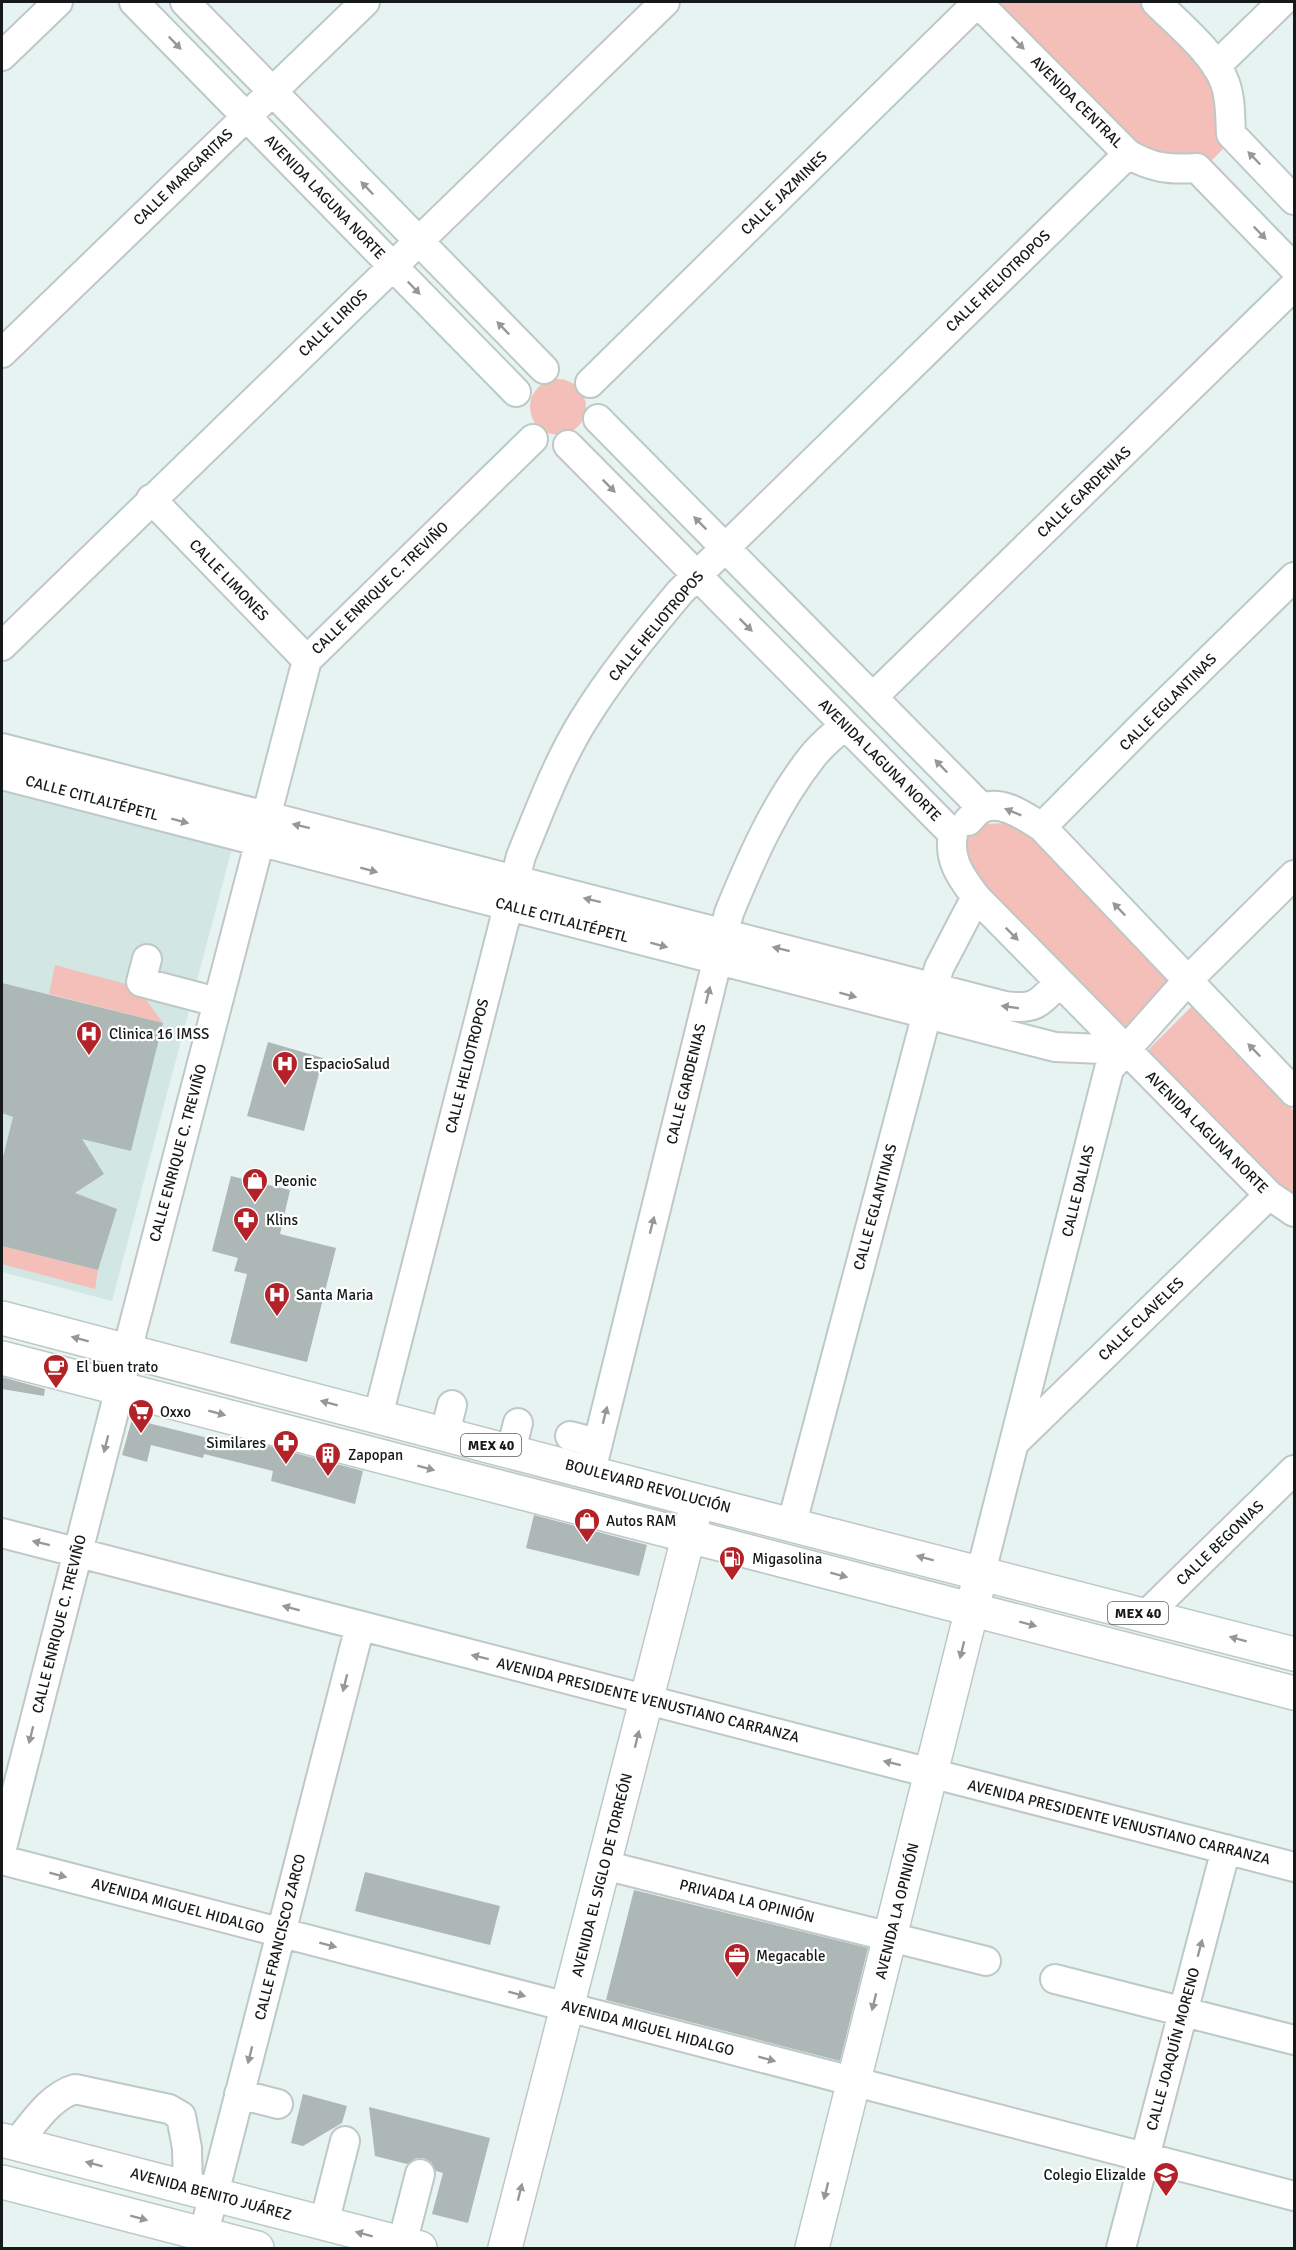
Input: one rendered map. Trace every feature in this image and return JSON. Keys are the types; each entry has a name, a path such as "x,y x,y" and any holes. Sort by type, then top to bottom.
{"main road":[{"name":"BOULEVARD REVOLUCIÓN","path":"2,1318 127,1351 388,1399 449,1419 595,1457 698,1501 792,1523 1294,1654"},
{"name":"MEX 40","path":"2,1358 1294,1693"},
{"name":"AVENIDA EL SIGLO DE TORREÓN","path":"506,2248 698,1501"},
{"name":"AVENIDA LA OPINIÓN","path":"812,2248 981,1572"},
{"name":"AVENIDA BENITO JUÁREZ","path":"9,2142 411,2246"},
{"path":"2,2182 202,2242 257,2248"}],"street":[{"path":"2,56 58,2"},
{"name":"AVENIDA LAGUNA NORTE","path":"134,2 516,392"},
{"path":"184,2 544,369"},
{"name":"CALLE MARGARITAS","path":"2,353 365,2"},
{"name":"CALLE LIRIOS","path":"2,646 664,2"},
{"name":"AVENIDA CENTRAL","path":"978,2 1128,154 1144,164 1173,170 1197,168"},
{"name":"CALLE JAZMINES","path":"590,383 978,2"},
{"path":"1156,2 1199,45 1216,66 1225,82 1230,105 1231,134 1225,150 1211,164 1197,168 1294,268"},
{"path":"1216,66 1282,2"},
{"path":"1231,134 1294,200"},
{"name":"CALLE HELIOTROPOS","path":"388,1399 521,855 556,772 582,721 624,661 680,592 1128,154"},
{"name":"CALLE GARDENIAS","path":"873,697 1294,286"},
{"path":"598,419 579,440 568,445 548,445 532,439 521,425 517,413 516,392 536,372 557,367 568,368 590,383 596,400 598,419 982,808"},
{"name":"CALLE ENRIQUE C. TREVIÑO","path":"2,1848 120,1388 127,1351 307,660 532,439"},
{"name":"AVENIDA LAGUNA NORTE","path":"568,445 953,834 951,846 957,871 976,897 1269,1195 1294,1212"},
{"name":"CALLE LIMONES","path":"151,499 307,660"},
{"name":"CALLE EGLANTINAS","path":"1042,827 1294,577"},
{"name":"CALLE GARDENIAS","path":"595,1457 729,913 752,855 793,784 813,756 845,725"},
{"name":"CALLE CITLALTÉPETL","path":"2,748 263,829 930,1001 1055,1047 1126,1050"},
{"name":"CALLE CITLALTÉPETL","path":"2,775 263,829"},
{"path":"953,834 982,808 994,805 1017,812 1042,827 1294,1092"},
{"name":"CALLE DALIAS","path":"981,1572 1110,1069 1187,981 1294,875"},
{"name":"CALLE EGLANTINAS","path":"792,1523 939,968 976,897"},
{"path":"147,959 141,982 217,1002"},
{"name":"CALLE CITLALTÉPETL","path":"930,1001 1030,1007 1039,1002 1059,982"},
{"name":"CALLE CLAVELES","path":"1014,1443 1269,1195"},
{"path":"570,1436 595,1457"},
{"name":"CALLE BEGONIAS","path":"1146,1615 1294,1470"},
{"name":"AVENIDA PRESIDENTE VENUSTIANO CARRANZA","path":"2,1533 1294,1867"},
{"name":"CALLE FRANCISCO ZARCO","path":"202,2242 201,2192 239,2094 360,1626"},
{"name":"CALLE JOAQUÍN MORENO","path":"1121,2248 1226,1850"},
{"name":"AVENIDA MIGUEL HIDALGO","path":"2,1860 1294,2196"},
{"name":"PRIVADA LA OPINIÓN","path":"604,1865 986,1961"},
{"path":"1055,1979 1294,2040"},
{"path":"9,2142 50,2103 64,2092 75,2089 169,2109 181,2116 201,2192"},
{"path":"239,2094 278,2104"},
{"path":"324,2223 345,2141"},
{"path":"411,2246 420,2175"}],"shaded area":[{"path":"979,2 1151,2 1215,67 1229,134 1223,149 1210,162 1144,162"},
{"path":"558,379 569,381 578,387 584,396 586,407 584,418 578,427 569,433 558,435 547,433 538,427 532,418 530,407 532,396 538,387 547,381"},
{"name":"Clinica 16 IMSS","path":"2,780 234,841 112,1301 2,1272"},
{"path":"1005,823 1027,833 1170,979 1116,1038 961,875 967,836 983,824"},
{"path":"55,965 137,987 163,1023 49,994"},
{"path":"1192,1006 1294,1111 1294,1206 1137,1061"},
{"path":"2,1246 98,1270 95,1289 2,1264"}],"building":[{"path":"2,983 163,1023 131,1151 82,1139 104,1174 75,1193 117,1209 98,1270 2,1246 2,1161 13,1117 2,1113"},
{"name":"EspacioSalud","path":"268,1042 323,1058 304,1131 247,1116"},
{"path":"231,1176 290,1190 280,1234 336,1248 307,1362 230,1343 247,1274 234,1271 238,1258 212,1251"},
{"path":"2,1377 45,1389 44,1396 2,1389"},
{"path":"132,1419 232,1444 234,1437 363,1471 355,1504 271,1481 273,1471 204,1454 203,1458 151,1445 147,1462 122,1455"},
{"name":"Autos RAM","path":"534,1515 647,1545 639,1576 526,1548"},
{"path":"365,1872 500,1906 490,1945 355,1911"},
{"name":"Megacable","path":"634,1890 868,1948 840,2061 606,2000"},
{"path":"303,2094 347,2106 342,2123 303,2146 291,2143"},
{"path":"369,2107 490,2138 468,2223 432,2214 443,2173 436,2171 431,2162 424,2158 416,2158 407,2164 375,2156"}],"place":[{"name":"Clinica 16 IMSS","path":"89,1057"},
{"name":"EspacioSalud","path":"285,1087"},
{"name":"Peonic","path":"255,1204"},
{"name":"Klins","path":"246,1243"},
{"name":"Santa Maria","path":"277,1318"},
{"name":"El buen trato","path":"56,1390"},
{"name":"Oxxo","path":"141,1435"},
{"name":"Similares","path":"286,1466"},
{"name":"Zapopan","path":"328,1478"},
{"name":"Autos RAM","path":"587,1544"},
{"name":"Migasolina","path":"732,1582"},
{"name":"Megacable","path":"737,1979"},
{"name":"Colegio Elizalde","path":"1166,2198"}]}
